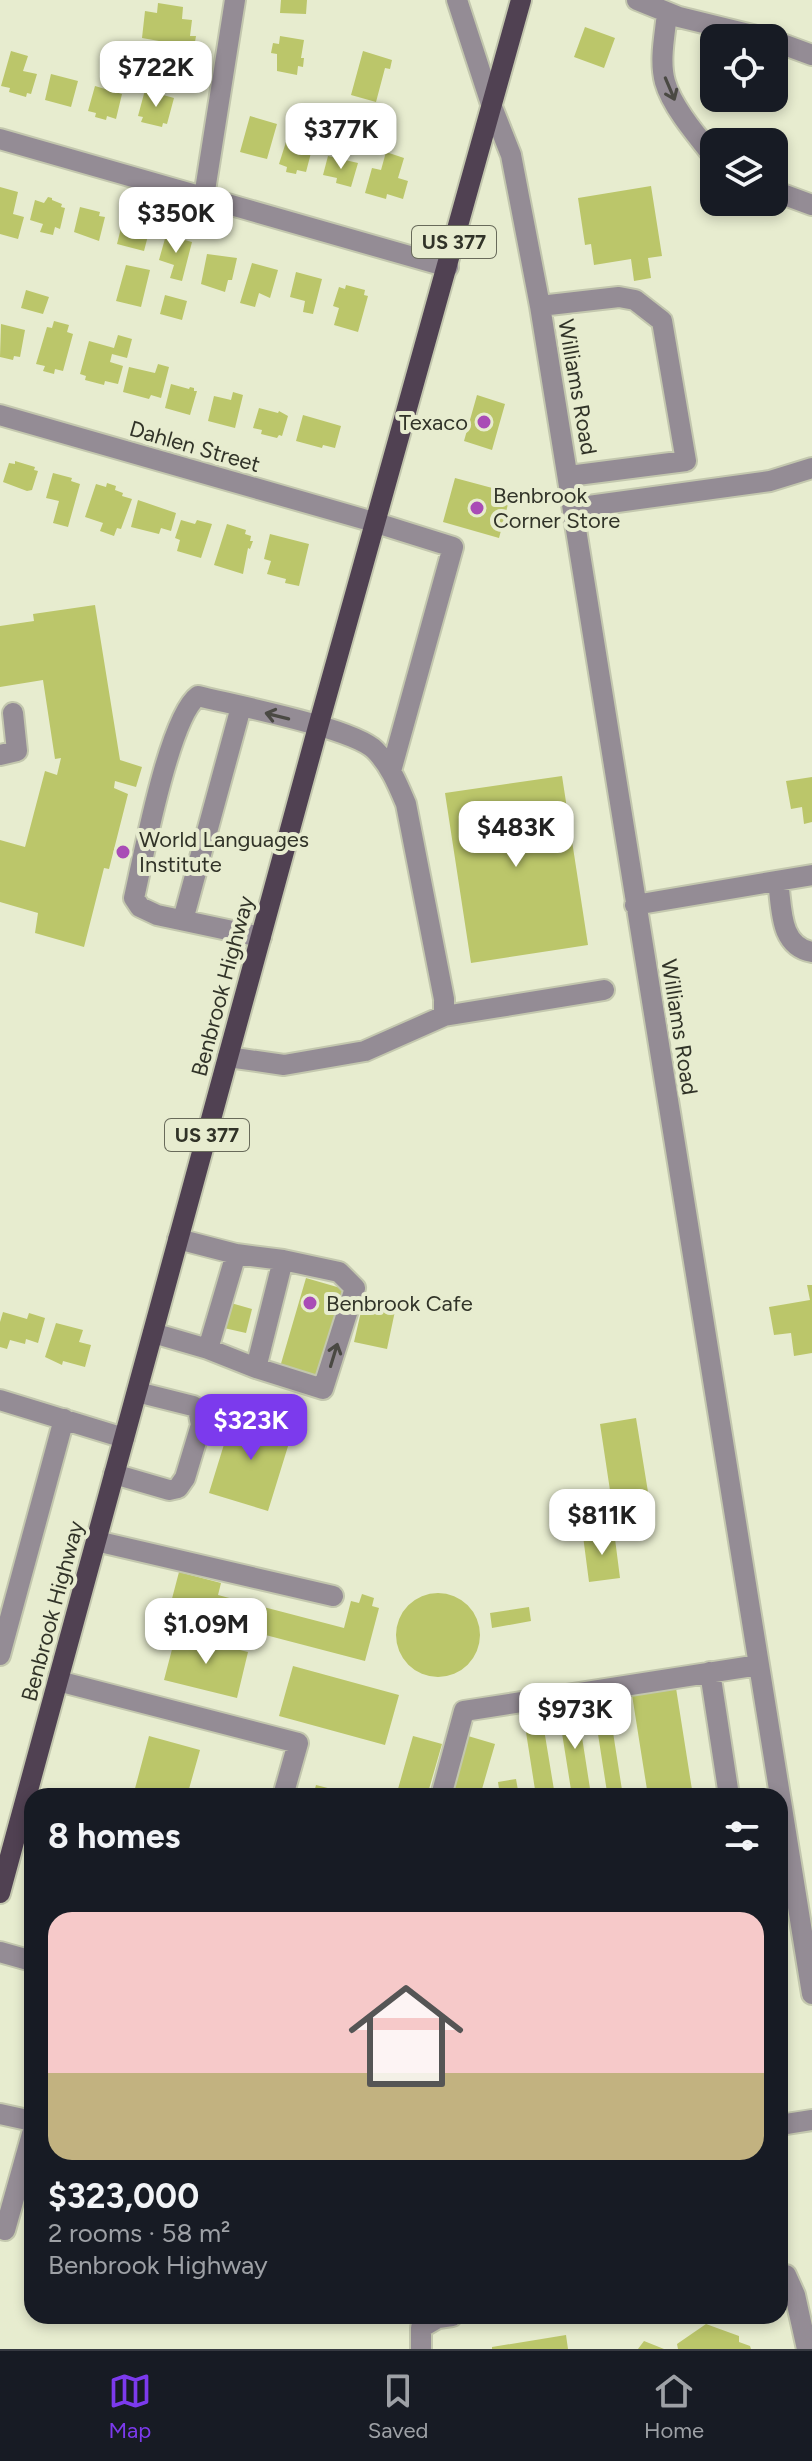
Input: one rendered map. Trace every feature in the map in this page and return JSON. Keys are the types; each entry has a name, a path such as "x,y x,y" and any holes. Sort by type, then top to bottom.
{"main road":[{"name":"Benbrook Highway","path":"29,1788 316,726 376,523 521,0"},
{"name":"Benbrook Highway","path":"0,1893 24,1805"}],"street":[{"path":"204,197 235,0"},
{"name":"Williams Road","path":"457,0 511,155 540,306 759,1665 774,1788"},
{"path":"637,0 667,13 710,24"},
{"path":"667,13 663,64 666,85 700,139"},
{"path":"788,46 812,55"},
{"path":"0,139 448,267"},
{"path":"788,196 812,205"},
{"path":"540,306 619,297 635,300 662,321 686,461 569,476"},
{"name":"Dahlen Street","path":"0,415 453,547 391,771"},
{"path":"574,508 770,481 812,468"},
{"path":"261,937 157,915 140,907 134,898 156,802 177,733 189,702 198,696 343,734 374,749 391,771 406,804 444,999 444,1016"},
{"path":"183,920 241,707"},
{"path":"0,755 17,751 13,713"},
{"path":"635,905 812,875"},
{"path":"778,881 786,931 800,950 812,952"},
{"path":"228,1057 284,1065 365,1051 444,1016 604,990"},
{"path":"153,1333 323,1389 355,1288 339,1272 236,1254 178,1239"},
{"path":"208,1349 236,1254"},
{"path":"256,1368 283,1260"},
{"path":"114,1474 169,1490 178,1488 185,1478 201,1425 198,1409 193,1406 137,1392"},
{"path":"0,1400 124,1438"},
{"path":"0,1655 64,1419"},
{"path":"96,1541 333,1596"},
{"path":"443,1788 464,1711 759,1665"},
{"path":"710,1672 728,1788"},
{"path":"58,1681 298,1743 285,1788"},
{"name":"Williams Road","path":"788,1899 812,1994"},
{"path":"0,1952 24,1959"},
{"path":"0,2114 24,2119"},
{"path":"788,2124 812,2120"},
{"path":"5,2230 24,2162"},
{"path":"788,2279 810,2349"},
{"path":"421,2349 421,2328 428,2324"}],"building":[{"path":"281,0 307,0 306,14 280,13"},
{"path":"158,3 183,7 182,19 192,20 190,36 196,36 193,54 175,51 176,44 142,38 145,11 157,13"},
{"path":"585,27 615,38 604,68 574,57"},
{"path":"280,36 304,40 303,67 298,66 297,75 277,71 277,54 271,53 273,43 279,44"},
{"path":"11,51 28,56 23,71 37,74 31,94 27,93 26,97 1,86"},
{"path":"363,51 392,60 390,69 385,68 376,102 351,95"},
{"path":"51,74 78,81 71,107 45,100"},
{"path":"95,86 122,94 116,119 95,117 96,113 88,111"},
{"path":"145,90 174,98 167,124 163,123 162,127 141,122 143,117 138,116"},
{"path":"250,116 277,124 267,159 240,152"},
{"path":"286,142 303,147 303,144 312,149 306,172 286,172 287,167 279,164"},
{"path":"386,152 404,158 398,178 408,181 403,199 387,194 386,199 365,193 372,168 381,170"},
{"path":"328,156 358,163 351,187 336,183 337,178 323,175"},
{"path":"651,186 662,256 648,258 651,278 634,281 631,259 594,265 591,244 585,245 578,198"},
{"path":"0,187 18,192 13,214 24,217 18,239 0,234"},
{"path":"48,197 65,208 60,229 55,227 53,235 40,232 43,224 30,220 35,200 44,203"},
{"path":"80,207 100,212 99,216 105,217 99,241 74,232"},
{"path":"133,219 143,221 141,225 150,228 144,251 117,244 123,220 132,223"},
{"path":"166,235 192,242 182,281 170,278 174,265 159,260"},
{"path":"207,254 237,258 232,280 228,280 225,292 201,284"},
{"path":"252,263 278,270 270,298 259,293 255,307 240,303"},
{"path":"126,265 150,270 141,307 116,301"},
{"path":"296,272 322,279 313,314 303,312 305,301 290,297"},
{"path":"346,285 365,290 364,295 368,296 358,332 334,325 339,308 333,306 339,287 345,289"},
{"path":"26,290 49,297 43,314 21,308"},
{"path":"165,295 187,301 182,320 160,314"},
{"path":"54,321 69,325 67,332 73,334 63,371 55,369 54,374 43,371 45,366 36,364 47,327 52,328"},
{"path":"1,324 25,330 20,357 14,356 13,360 0,357"},
{"path":"118,335 132,339 127,358 112,354 110,362 123,366 118,384 105,381 104,385 85,380 86,376 80,374 89,341 114,348"},
{"path":"158,364 169,367 161,398 151,395 149,399 123,392 129,367 155,373"},
{"path":"171,384 197,391 190,415 165,408"},
{"path":"233,392 243,395 235,428 208,421 214,396 231,400"},
{"name":"Texaco","path":"477,395 505,404 492,450 464,441"},
{"path":"259,408 279,411 288,416 282,436 277,438 261,434 262,430 253,428"},
{"path":"303,415 341,426 335,448 296,441"},
{"path":"15,461 35,467 34,470 38,471 32,490 3,482 9,463 15,464"},
{"path":"53,473 72,478 71,481 80,484 68,527 53,523 59,501 46,498"},
{"name":"Benbrook Corner Store","path":"455,478 511,493 499,538 443,522"},
{"path":"107,483 116,486 115,490 123,493 122,496 132,499 121,529 117,528 114,536 100,531 103,523 85,517 96,484 106,487"},
{"path":"138,500 176,513 171,531 161,528 159,534 131,527"},
{"path":"181,520 212,524 201,558 177,551 180,540 175,538"},
{"path":"227,524 246,530 245,534 251,536 250,541 253,541 248,548 243,574 214,565"},
{"path":"270,534 309,544 299,586 267,574 271,561 264,559"},
{"path":"95,605 120,760 142,767 136,787 115,781 114,788 128,794 109,869 104,868 84,947 35,933 38,913 0,902 0,840 25,847 45,771 57,775 61,758 55,759 43,680 0,687 0,626 34,621 33,614"},
{"path":"562,776 588,945 471,963 445,793"},
{"path":"812,777 812,822 804,824 802,807 791,809 786,781"},
{"path":"306,1278 344,1289 319,1378 280,1367"},
{"path":"807,1285 812,1285 812,1353 794,1356 791,1333 774,1335 769,1307 810,1300"},
{"path":"231,1303 252,1309 246,1333 224,1328"},
{"path":"363,1303 395,1311 387,1349 354,1342"},
{"path":"3,1312 27,1319 29,1313 45,1318 38,1343 26,1339 25,1344 10,1340 7,1349 0,1347"},
{"path":"56,1323 83,1330 79,1342 91,1345 85,1367 63,1361 62,1365 45,1357"},
{"path":"234,1412 293,1430 268,1511 209,1493"},
{"path":"636,1418 648,1492 611,1497 600,1424"},
{"path":"614,1531 620,1578 589,1582 583,1536"},
{"path":"179,1572 221,1583 218,1595 344,1628 351,1601 359,1603 362,1594 374,1598 372,1606 379,1608 365,1661 169,1610"},
{"path":"438,1593 454,1596 468,1605 477,1619 480,1635 477,1651 468,1665 454,1674 438,1677 422,1674 408,1665 399,1651 396,1635 399,1619 408,1605 422,1596"},
{"path":"529,1607 531,1621 492,1628 490,1613"},
{"path":"176,1634 248,1652 237,1698 164,1680"},
{"path":"293,1666 399,1695 385,1745 279,1716"},
{"path":"676,1688 692,1788 647,1788 632,1695"},
{"path":"608,1700 622,1788 606,1788 593,1702"},
{"path":"577,1705 590,1788 571,1788 558,1708"},
{"path":"541,1711 554,1788 535,1788 523,1713"},
{"path":"149,1736 200,1750 189,1788 135,1788"},
{"path":"413,1736 442,1744 429,1788 398,1788"},
{"path":"468,1736 495,1744 482,1788 452,1788"},
{"path":"516,1779 518,1788 499,1788 498,1782"},
{"path":"706,2324 739,2336 739,2342 751,2349 678,2349 677,2344"},
{"path":"566,2335 568,2349 492,2349 492,2347"},
{"path":"644,2341 664,2349 638,2349"}],"place":[{"name":"Texaco","path":"484,422"},
{"name":"Benbrook Corner Store","path":"477,508"},
{"name":"World Languages Institute","path":"123,852"},
{"name":"Benbrook Cafe","path":"310,1303"}]}
